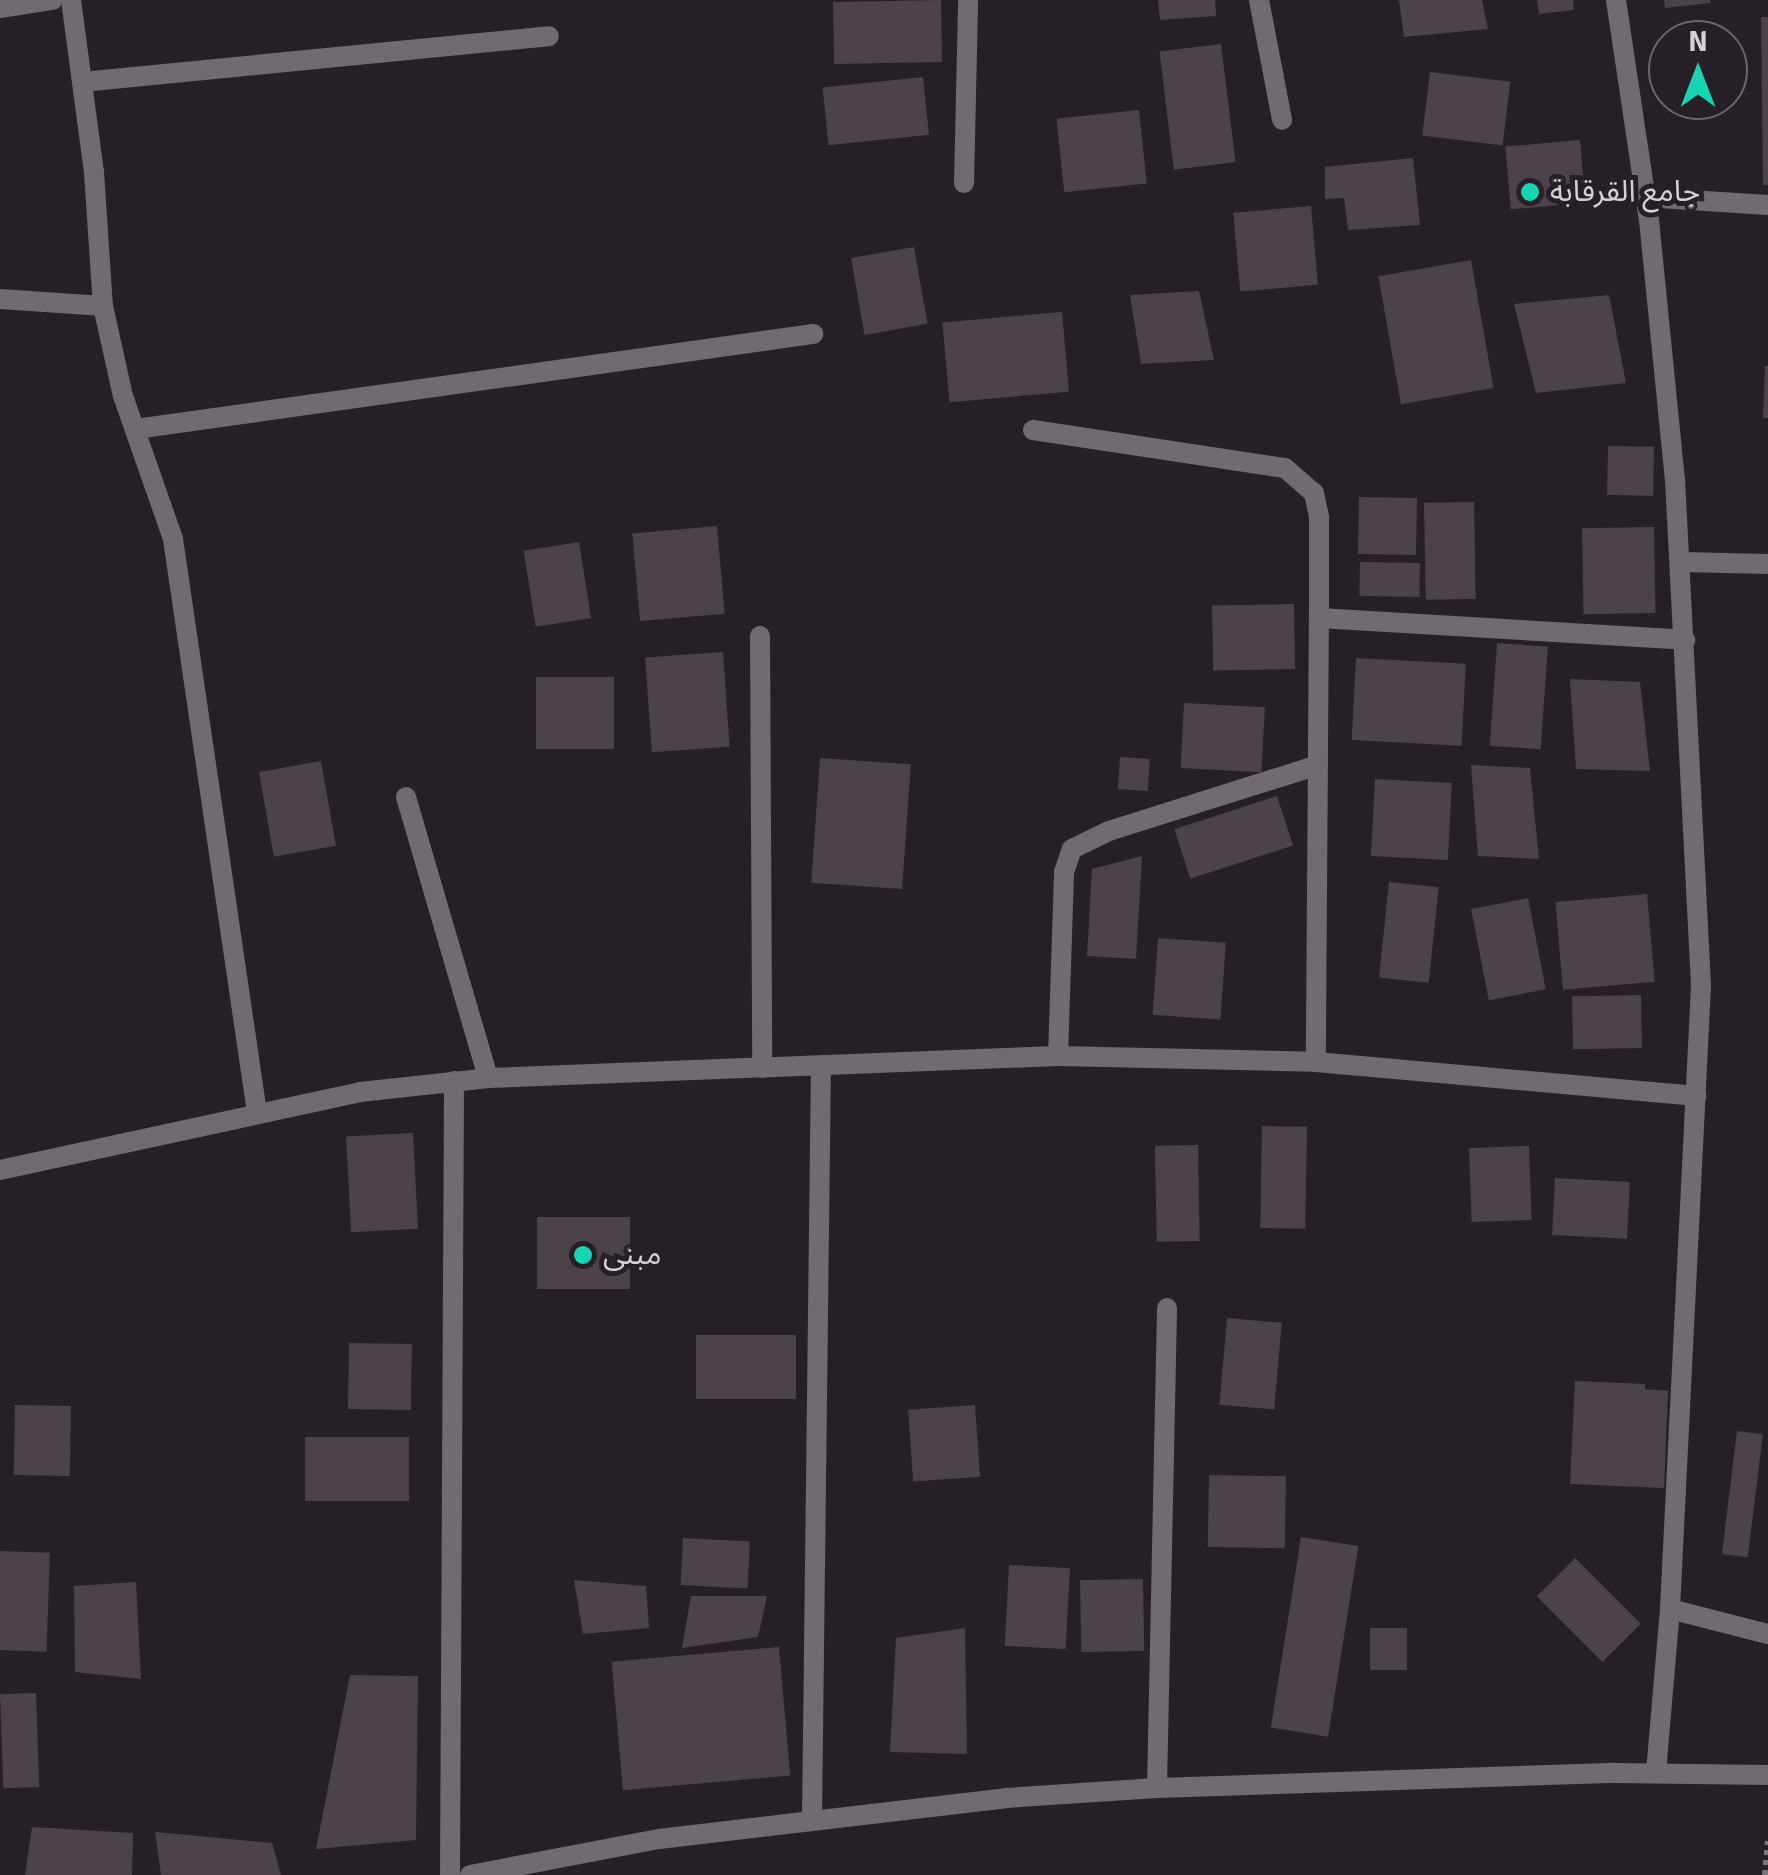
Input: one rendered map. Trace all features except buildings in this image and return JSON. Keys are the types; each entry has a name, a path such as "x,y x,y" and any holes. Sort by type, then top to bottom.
{"street":[{"path":"0,8 52,0"},
{"path":"71,0 94,172 103,306 123,396 173,539 257,1113"},
{"path":"964,183 968,0"},
{"path":"1259,0 1282,120"},
{"path":"1616,0 1644,197 1682,562 1700,986 1670,1609 1656,1772"},
{"path":"82,82 549,36"},
{"path":"1644,197 1768,204"},
{"path":"0,299 103,306"},
{"path":"136,429 812,334"},
{"path":"1033,430 1285,468 1314,493 1318,517 1319,618 1316,1062"},
{"path":"1682,562 1768,564"},
{"path":"1319,618 1685,640"},
{"path":"760,636 762,1068"},
{"path":"1058,1056 1064,872 1072,849 1109,831 1318,765"},
{"path":"406,797 488,1078"},
{"path":"0,1170 257,1113 488,1078 1058,1056 1316,1062 1696,1096"},
{"path":"812,1819 822,1065"},
{"path":"450,1875 454,1081"},
{"path":"1157,1788 1168,1308"},
{"path":"1670,1609 1768,1634"},
{"path":"470,1875 659,1839 812,1819 1157,1788 1656,1772 1768,1776"}],"path":[{"path":"1765,1875 1768,1840"}],"place":[{"name":"جامع القرقابة","path":"1530,192"},
{"name":"مبنى","path":"583,1255"}]}
